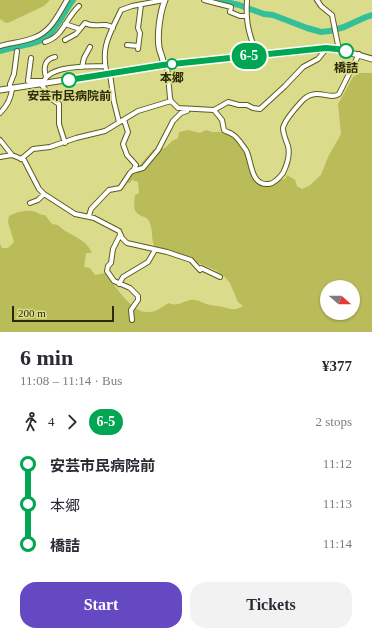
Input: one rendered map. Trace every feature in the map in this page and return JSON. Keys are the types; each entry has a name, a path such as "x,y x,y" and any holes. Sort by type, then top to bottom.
{"main road":[{"path":"165,0 162,13 159,44 160,53 165,65"},
{"path":"0,90 165,65 326,48 359,54 372,59"}],"street":[{"path":"0,46 34,38 46,31 52,26 67,0"},
{"path":"119,122 105,66 105,47 121,10 132,6 165,0"},
{"path":"204,0 231,7 230,12 240,16 246,14"},
{"path":"317,0 332,16 337,49"},
{"path":"247,2 246,14 254,46 258,55"},
{"path":"127,45 138,48 140,33 138,28 141,5"},
{"path":"45,42 56,38 73,12 79,6"},
{"path":"65,40 76,34 85,23 93,26 107,24 113,28"},
{"path":"65,24 80,29"},
{"path":"82,66 84,58 90,47"},
{"path":"165,65 171,101 178,108 214,110 228,102 239,105 246,104 252,108 260,109 303,67 318,59 326,48"},
{"path":"0,113 7,105 11,94 10,84 13,76 17,51"},
{"path":"214,110 222,120 222,127 224,130 234,134 245,149 257,180 265,184 272,183 283,172 287,160 288,148 283,133 286,121 309,95 322,94 334,96 339,94 359,54"},
{"path":"46,77 45,71 47,61 50,58 56,57"},
{"path":"31,58 28,81 42,83"},
{"path":"42,83 46,77 59,70 82,66 105,66"},
{"path":"42,83 47,92 51,94 52,99 59,104 59,124 65,143"},
{"path":"21,159 33,149 50,147 76,138 105,131 138,110 171,101"},
{"path":"132,171 144,168 160,146 171,123 180,112 200,110"},
{"path":"89,216 91,209 111,189 120,188 136,165 127,155 123,144 128,132 124,120"},
{"path":"0,140 12,155 21,159 27,164 39,189 44,194 75,214 89,216 103,222 119,231 120,235 127,243 167,252 184,259 191,260 200,270 201,268 220,276"},
{"path":"0,157 12,155"},
{"path":"30,203 38,200 44,194"},
{"path":"120,235 113,249 111,263 107,269 114,281 130,288 138,296 138,300 131,310 132,320"},
{"path":"119,284 123,277 148,262 155,250"}],"shaded area":[{"path":"0,0 50,0 44,6 6,23 0,19"},
{"path":"359,73 372,73 372,332 0,332 0,244 2,248 8,248 14,242 8,222 9,216 26,211 33,211 41,215 45,215 52,224 58,225 62,229 82,240 92,253 86,253 84,267 90,268 95,275 105,273 124,298 136,308 143,311 152,312 169,303 179,304 189,300 197,300 210,305 230,309 237,309 243,306 238,302 230,283 225,277 215,270 164,249 156,249 153,243 148,219 138,214 134,208 135,195 139,193 138,182 132,180 130,183 127,183 132,174 153,150 165,148 172,141 178,138 179,132 188,130 200,133 206,130 212,132 226,132 236,139 249,159 258,183 264,186 272,185 279,180 285,179 287,175 295,180 297,186 302,189 309,186 321,175 328,157 341,134 338,104 353,77"}],"waterway":[{"path":"0,51 37,42 49,35 58,24 73,0"},
{"path":"218,0 239,5 264,14 273,15 321,32 344,27 372,15"}],"bus line":[{"name":"6-5","path":"69,80 163,65 326,48 346,51"}],"place":[{"name":"橋詰","path":"346,51"},
{"name":"本郷","path":"172,64"},
{"name":"安芸市民病院前","path":"69,80"}]}
